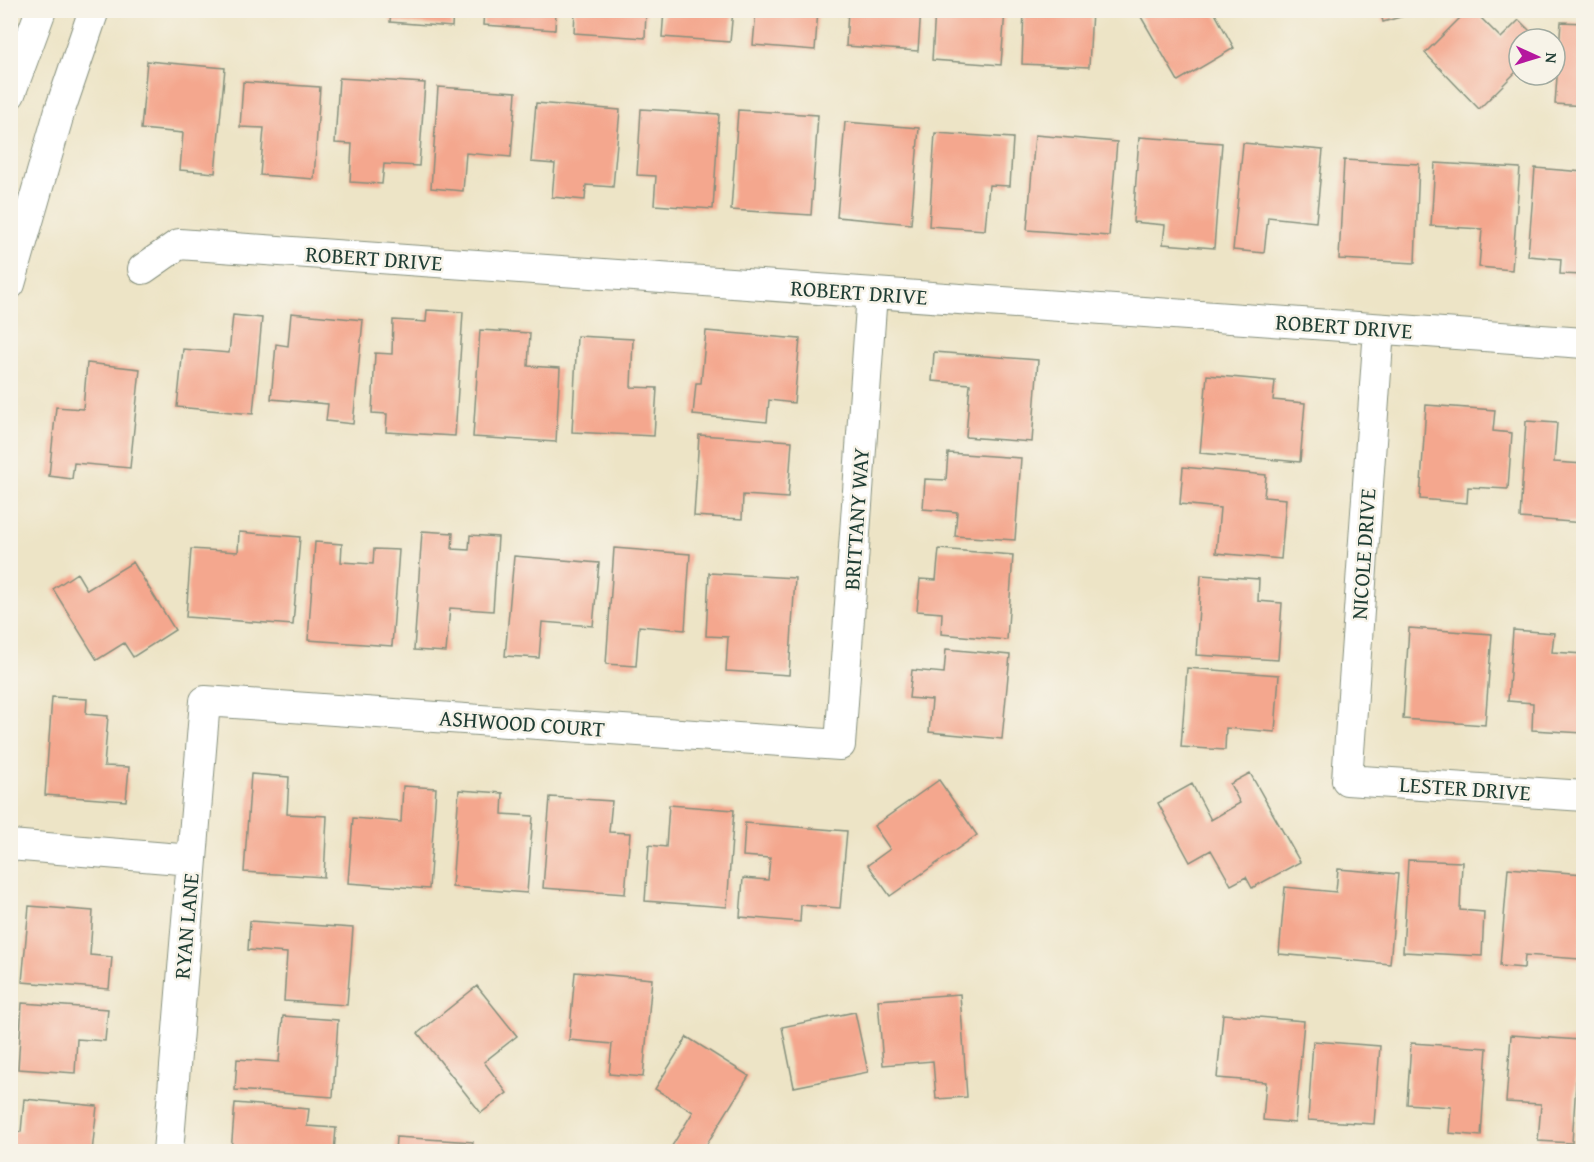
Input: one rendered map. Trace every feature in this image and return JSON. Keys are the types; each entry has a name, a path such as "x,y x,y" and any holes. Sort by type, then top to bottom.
{"street":[{"path":"10,94 41,10"},
{"path":"10,284 18,229 94,10"},
{"name":"ROBERT DRIVE","path":"142,269 179,244 1584,343"},
{"name":"BRITTANY WAY","path":"840,745 872,293"},
{"name":"NICOLE DRIVE","path":"1347,780 1379,329"},
{"name":"ASHWOOD COURT","path":"205,701 840,745"},
{"name":"RYAN LANE","path":"168,1152 205,701"},
{"name":"LESTER DRIVE","path":"1347,780 1584,796"},
{"path":"10,845 192,860"}],"building":[{"path":"391,10 453,10 452,27 390,22"},
{"path":"484,10 556,10 555,30 483,25"},
{"path":"575,10 646,10 645,38 574,33"},
{"path":"664,10 733,10 730,42 662,37"},
{"path":"756,10 818,10 815,50 753,45"},
{"path":"848,10 921,10 918,51 846,46"},
{"path":"935,10 1005,10 1001,65 932,60"},
{"path":"1024,10 1092,10 1089,67 1022,64"},
{"path":"1137,10 1213,10 1234,48 1178,81"},
{"path":"1380,10 1421,10 1421,11 1383,22"},
{"path":"1468,10 1473,10 1501,38 1507,32 1507,81 1479,109 1425,53"},
{"path":"1519,20 1526,27 1512,27"},
{"path":"1561,22 1584,23 1584,106 1555,104 1556,87 1567,87 1567,27 1561,27"},
{"path":"147,61 225,68 215,173 180,170 183,133 141,129"},
{"path":"339,78 425,83 419,166 384,164 382,184 350,182 352,144 335,143"},
{"path":"243,82 320,87 314,179 260,175 264,128 240,127"},
{"path":"438,87 516,92 511,157 466,153 463,191 431,188"},
{"path":"536,103 620,110 613,187 586,185 585,200 552,197 555,164 531,162"},
{"path":"641,109 719,114 713,209 654,205 656,176 637,175"},
{"path":"738,110 818,115 811,215 731,210"},
{"path":"845,122 919,128 911,224 837,217"},
{"path":"935,133 1013,138 1010,186 989,185 985,230 929,226"},
{"path":"1035,135 1117,142 1109,236 1027,230"},
{"path":"1139,137 1222,143 1214,248 1163,244 1165,225 1133,222"},
{"path":"1243,143 1323,150 1316,222 1268,217 1264,253 1233,250"},
{"path":"1344,160 1419,164 1415,263 1339,259"},
{"path":"1435,163 1520,168 1512,270 1479,267 1482,229 1431,226"},
{"path":"1535,168 1584,172 1584,275 1560,274 1561,259 1528,256"},
{"path":"427,310 463,312 455,436 386,432 387,414 372,413 375,353 392,354 393,320 426,322"},
{"path":"291,313 363,320 353,424 326,421 328,404 271,399 276,344 288,346"},
{"path":"233,315 262,318 253,414 177,407 183,349 229,353"},
{"path":"480,330 530,333 528,366 560,368 556,442 473,437"},
{"path":"706,331 800,339 794,403 769,400 767,422 693,415 696,383 701,383"},
{"path":"577,336 633,339 631,387 657,388 654,436 572,432"},
{"path":"934,352 1038,360 1032,442 966,437 970,384 932,381"},
{"path":"87,363 140,369 130,468 74,463 72,479 49,476 56,407 83,409"},
{"path":"1207,375 1275,381 1273,400 1305,403 1300,462 1200,453"},
{"path":"1426,405 1495,410 1493,431 1512,433 1508,489 1468,487 1467,503 1420,499"},
{"path":"1526,421 1557,423 1554,462 1584,464 1584,523 1520,518"},
{"path":"699,435 792,441 788,498 743,495 742,519 694,516"},
{"path":"948,453 1021,458 1015,540 955,536 957,512 923,509 925,479 946,480"},
{"path":"1183,467 1266,475 1264,497 1286,499 1281,559 1216,553 1220,508 1180,504"},
{"path":"422,531 453,533 452,549 469,550 470,535 498,537 493,611 450,608 446,652 414,650"},
{"path":"239,532 300,537 293,625 186,617 191,549 238,552"},
{"path":"315,542 342,544 341,562 373,564 374,549 399,550 392,646 308,640"},
{"path":"614,548 690,554 685,630 639,626 636,666 606,664"},
{"path":"939,549 1013,555 1007,640 941,634 942,613 917,611 920,579 936,580"},
{"path":"514,556 599,563 593,626 542,622 539,658 505,656"},
{"path":"133,562 175,630 133,657 124,643 97,660 53,589 77,573 87,590"},
{"path":"709,573 795,578 789,675 726,671 728,637 706,636"},
{"path":"1201,575 1259,579 1258,601 1282,603 1278,660 1196,655"},
{"path":"1409,628 1492,634 1485,725 1403,719"},
{"path":"1513,630 1554,633 1552,652 1584,654 1584,733 1532,730 1533,703 1508,701"},
{"path":"946,649 1010,655 1002,739 929,732 932,700 909,698 912,670 944,673"},
{"path":"1187,668 1279,675 1275,732 1226,728 1225,750 1181,747"},
{"path":"52,697 87,699 86,714 108,716 104,766 129,767 126,801 45,795"},
{"path":"1250,773 1300,862 1252,888 1246,877 1231,885 1211,850 1190,862 1158,803 1192,784 1211,820 1240,803 1230,784"},
{"path":"251,774 289,777 287,814 327,816 324,877 244,872"},
{"path":"939,780 977,835 890,896 868,865 890,849 874,826"},
{"path":"403,786 436,788 429,889 348,883 353,818 401,822"},
{"path":"459,790 503,793 502,814 533,816 527,893 452,887"},
{"path":"550,797 612,801 609,832 630,833 625,894 543,888"},
{"path":"669,805 734,810 727,907 645,901 649,845 666,847"},
{"path":"745,823 847,831 840,908 801,905 800,922 740,917 743,878 768,880 770,858 743,856"},
{"path":"1408,860 1462,862 1460,910 1484,912 1482,956 1403,952"},
{"path":"1508,868 1584,874 1580,959 1525,955 1524,968 1500,966"},
{"path":"1338,869 1398,874 1390,964 1279,954 1285,887 1336,892"},
{"path":"29,906 93,911 90,955 112,957 109,989 22,982"},
{"path":"250,921 353,928 347,1005 284,1001 287,953 248,950"},
{"path":"575,972 652,979 643,1077 609,1074 612,1044 569,1040"},
{"path":"477,986 517,1036 484,1062 507,1093 481,1113 418,1033"},
{"path":"960,994 967,1097 936,1099 933,1061 883,1065 878,1000"},
{"path":"22,1003 108,1009 105,1041 77,1039 75,1073 18,1069"},
{"path":"855,1012 868,1072 794,1087 782,1027"},
{"path":"1223,1014 1304,1021 1295,1123 1263,1120 1266,1082 1217,1078"},
{"path":"283,1016 338,1020 333,1097 235,1090 237,1059 279,1062"},
{"path":"1511,1035 1579,1040 1572,1143 1538,1141 1541,1104 1506,1102"},
{"path":"687,1037 749,1076 702,1152 670,1149 693,1112 655,1089"},
{"path":"1313,1041 1380,1046 1374,1124 1308,1120"},
{"path":"1411,1043 1487,1048 1481,1136 1449,1133 1451,1107 1407,1104"},
{"path":"24,1099 97,1106 92,1152 12,1152 14,1131 21,1132"},
{"path":"235,1103 309,1109 307,1126 336,1128 334,1152 231,1152"},
{"path":"396,1137 473,1142 472,1152 395,1152"}]}
